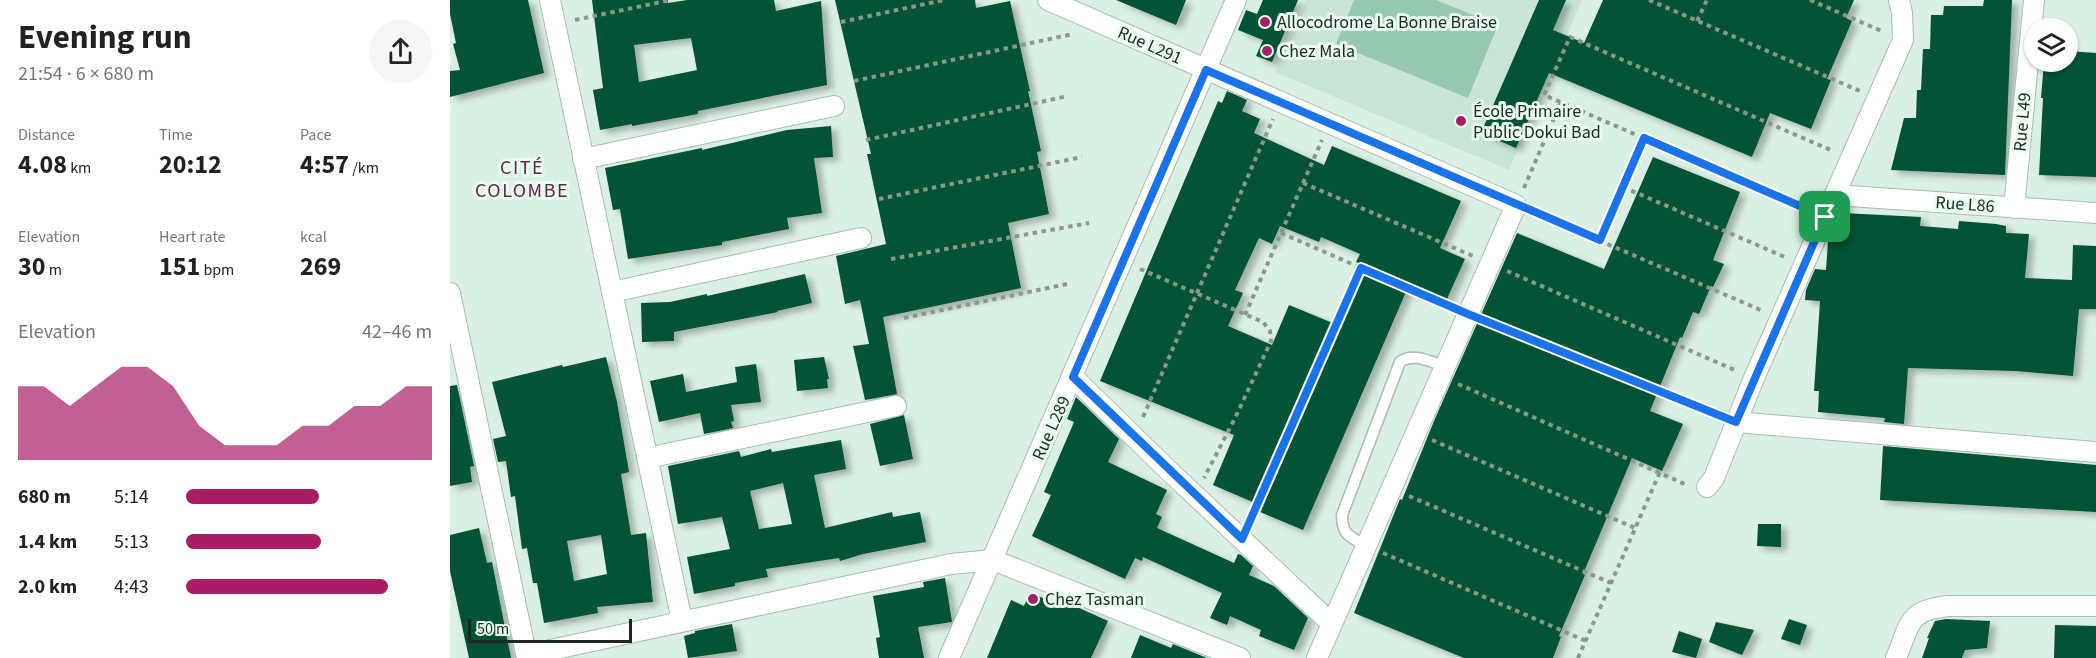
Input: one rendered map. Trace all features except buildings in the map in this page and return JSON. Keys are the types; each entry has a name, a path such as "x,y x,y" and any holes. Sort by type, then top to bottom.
{"street":[{"path":"550,0 682,621"},
{"name":"Rue L291","path":"1048,0 1516,205"},
{"name":"Rue L289","path":"949,658 1236,0"},
{"path":"1707,487 1714,478 1754,378 1902,40 1902,13 1899,0"},
{"name":"Rue L49","path":"2014,208 2034,0"},
{"path":"583,159 834,106"},
{"name":"Rue L86","path":"1835,195 2096,213"},
{"path":"1323,656 1332,624 1516,205"},
{"path":"612,292 861,238"},
{"path":"450,293 527,657 682,621 951,564 993,560 1240,658"},
{"path":"1073,377 1332,624"},
{"path":"647,458 896,406"},
{"path":"1736,422 2096,452"},
{"path":"1896,658 1912,619 1918,612 1929,608 2096,606"}],"lane":[{"path":"1366,546 1345,533 1342,527 1342,515 1400,362 1412,356 1443,371"}],"path":[{"path":"555,24 671,0"},
{"path":"841,22 944,0"},
{"path":"1649,0 1876,98"},
{"path":"1697,21 1707,0"},
{"path":"1810,0 1902,40"},
{"path":"854,81 1079,32"},
{"path":"1825,217 1544,95 1570,37 1850,159"},
{"path":"866,140 1068,96"},
{"path":"1134,437 1280,102"},
{"path":"1561,102 1516,205 1780,318"},
{"path":"1245,315 1329,123"},
{"path":"1600,240 1644,138"},
{"path":"879,199 1082,157"},
{"path":"1303,183 1754,378"},
{"path":"1623,187 1804,265"},
{"path":"891,259 1089,222"},
{"path":"1281,233 1468,314 1736,422"},
{"path":"1123,262 1263,322 1270,331 1270,341 1237,414 1195,494"},
{"path":"1242,539 1361,268"},
{"path":"904,318 1068,284"},
{"path":"1443,371 1695,489 1707,487"},
{"path":"1416,433 1635,528"},
{"path":"1578,658 1660,472"},
{"path":"1391,488 1611,583"},
{"path":"1366,546 1586,641"}],"shaded area":[{"name":"École Primaire Public Dokui Bad","path":"1306,0 1582,0 1509,170 1275,72"}],"green space":[{"path":"1354,0 1436,0 1498,25 1468,98 1336,44"}],"place":[{"name":"Allocodrome La Bonne Braise","path":"1265,22"},
{"name":"Chez Mala","path":"1267,51"},
{"name":"École Primaire Public Dokui Bad","path":"1461,121"},
{"name":"Chez Tasman","path":"1033,599"}],"district":[{"name":"CITÉ COLOMBE","path":"522,178"}],"route":[{"path":"1206,70 1600,240 1644,138 1825,217 1736,422 1468,314 1361,268 1242,539 1073,377 1206,70"}]}
